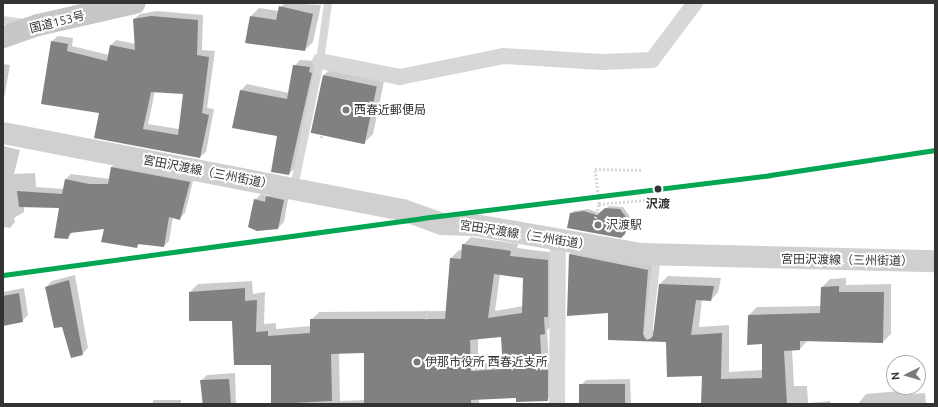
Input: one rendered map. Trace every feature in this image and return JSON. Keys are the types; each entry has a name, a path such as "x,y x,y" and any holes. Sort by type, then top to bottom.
{"highway":[{"name":"国道153号","path":"3,37 38,25 135,3"}],"main road":[{"name":"宮田沢渡線（三州街道）","path":"3,133 403,210 436,228 475,225 558,240 658,255 935,261"}],"street":[{"path":"320,61 400,77 503,56 600,62 652,60 695,3"},
{"path":"557,404 558,240"}],"lane":[{"path":"294,188 320,61 328,3"},
{"path":"3,20 38,25"},
{"path":"648,335 658,255"}],"path":[{"path":"592,229 599,204 595,169 643,170"},
{"path":"599,204 645,200"},
{"path":"427,310 427,319"}],"building":[{"path":"279,6 313,14 305,51 245,43 250,16 276,20"},
{"path":"151,16 198,20 197,55 209,57 202,113 209,115 200,158 94,138 99,113 41,104 51,41 68,44 67,51 107,61 110,45 135,50 133,19","holes":["151,92 183,94 178,135 143,129"]},
{"path":"293,65 310,67 309,72 312,73 289,175 271,172 277,136 232,128 240,90 287,99"},
{"name":"西春近郵便局","path":"323,75 377,86 365,144 311,133"},
{"path":"111,167 190,182 180,220 169,217 164,247 138,244 137,248 101,242 104,229 70,233 68,239 54,238 59,208 19,207 17,191 62,194 65,179 89,184 108,184"},
{"path":"266,196 284,200 278,229 257,231 248,227 254,199 265,202"},
{"name":"沢渡駅","path":"605,208 620,209 629,221 625,234 621,238 567,228 570,213 584,211 597,215"},
{"path":"462,244 511,251 510,256 548,260 548,317 544,317 545,334 540,335 542,370 548,370 548,401 516,402 516,398 471,400 471,404 364,404 364,353 331,354 332,401 271,404 271,365 234,365 232,321 189,321 189,292 245,288 245,301 257,300 256,332 268,331 268,336 310,333 310,319 445,319 450,258 461,259","holes":["494,274 523,278 522,313 488,318","501,337 503,369 471,371 470,340"]},
{"path":"569,254 648,270 643,334 647,340 653,336 659,284 714,286 711,301 696,300 691,335 722,333 721,379 762,378 762,344 747,345 748,315 820,313 821,287 839,286 839,292 884,292 883,343 800,341 800,350 784,351 787,404 701,404 702,376 667,377 666,342 608,340 608,313 567,316"},
{"path":"69,280 83,355 71,358 62,327 54,328 45,287"},
{"path":"19,293 23,322 3,326 3,296"},
{"path":"229,379 231,404 203,404 200,380"},
{"path":"579,384 625,384 625,404 579,404"}],"transit line":[{"path":"3,275 422,218 770,175 935,150"}],"place":[{"name":"西春近郵便局","path":"346,110"},
{"name":"沢渡","path":"658,189"},
{"name":"沢渡駅","path":"598,225"},
{"name":"伊那市役所 西春近支所","path":"417,362"}]}
